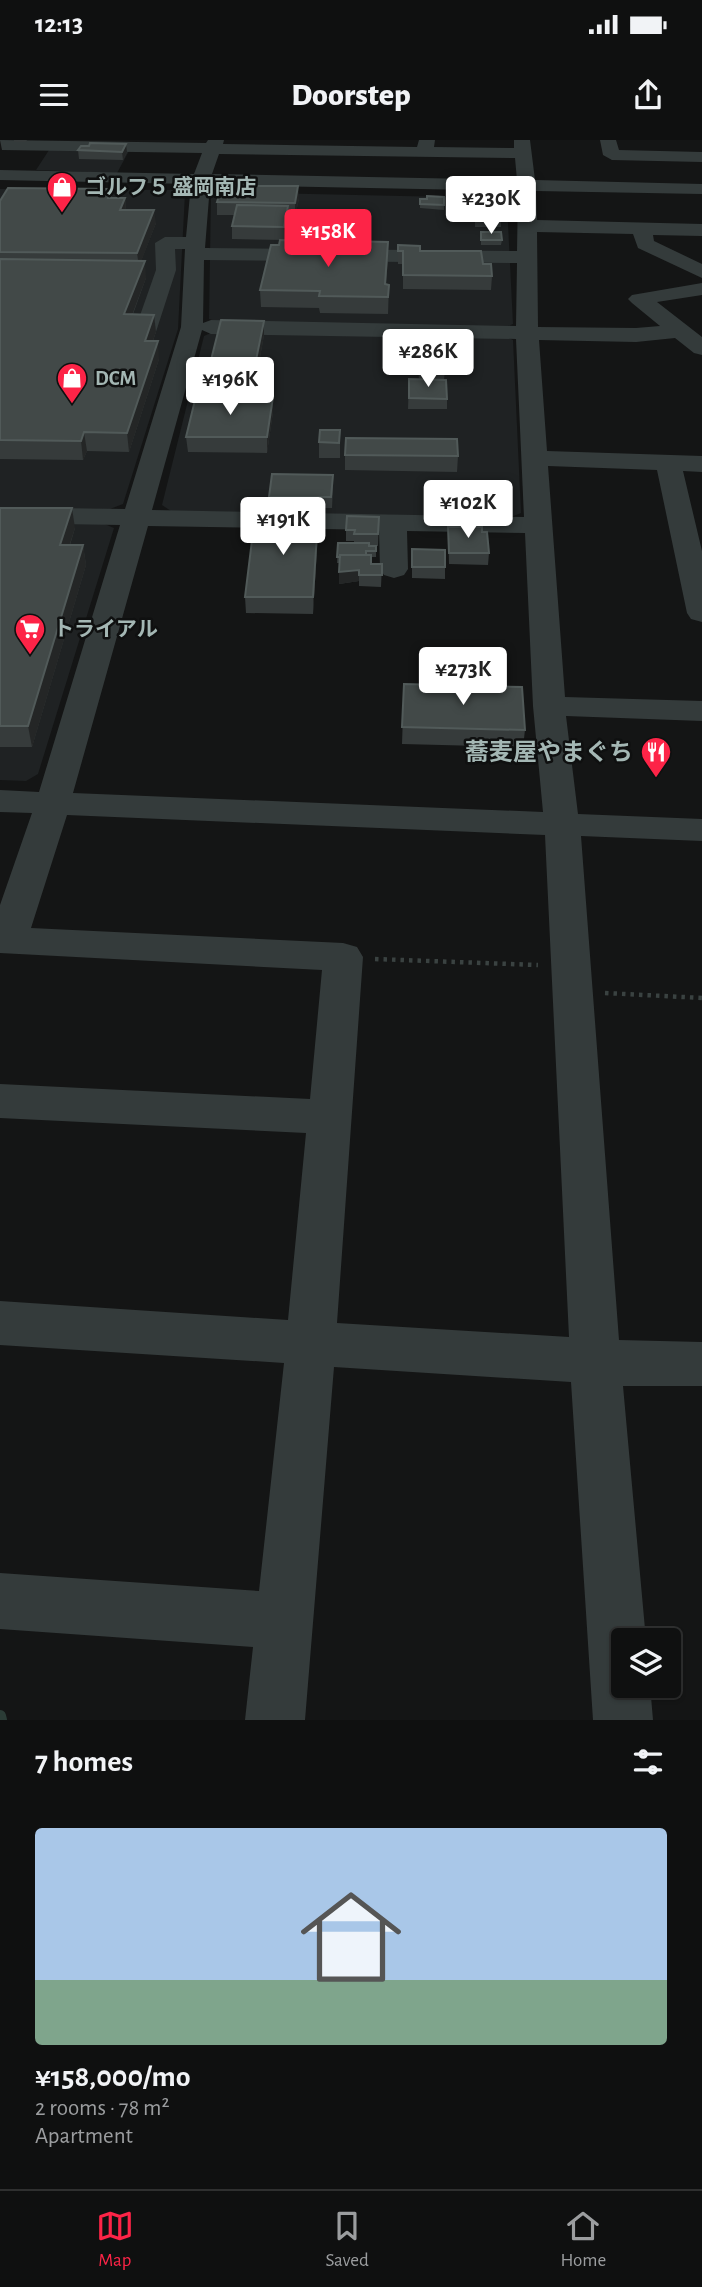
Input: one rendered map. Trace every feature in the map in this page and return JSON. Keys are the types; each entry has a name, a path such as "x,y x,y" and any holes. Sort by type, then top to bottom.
{"street":[{"path":"6,140 2,145 523,147 528,226 527,332 549,706 562,825 586,980 596,1361 623,1720"},
{"path":"608,140 612,155 702,157"},
{"path":"214,144 201,183 192,327 53,803 4,941 343,957 311,1343 275,1720"},
{"path":"0,175 702,196"},
{"path":"0,183 201,183"},
{"path":"527,190 702,190"},
{"path":"396,201 443,199 450,202"},
{"path":"528,226 702,230"},
{"path":"642,228 645,244 702,271"},
{"path":"142,341 166,270 165,243 195,249 528,257"},
{"path":"702,289 639,299 702,348"},
{"path":"192,327 410,324 527,332 636,335 680,331"},
{"path":"535,458 702,464"},
{"path":"668,462 702,612"},
{"path":"0,515 539,524"},
{"path":"393,522 394,569"},
{"path":"549,706 702,711"},
{"path":"0,801 702,830"},
{"path":"0,1101 330,1117"},
{"path":"0,1324 652,1365 702,1364"},
{"path":"0,1601 284,1621"}],"path":[{"path":"343,957 586,980 702,998"}],"shaded area":[{"path":"51,147 130,149 117,173 36,170"},
{"path":"0,189 179,190 185,193 178,329 123,504 110,509 0,507"},
{"path":"220,192 493,198 507,204 513,324 506,327 219,322 209,319 211,195"},
{"path":"215,331 503,335 513,340 521,513 511,517 171,511 162,505 204,336"},
{"name":"トライアル","path":"0,521 102,523 114,528 38,774 26,781 0,780"}],"building":[{"path":"90,143 126,144 122,152 78,150"},
{"path":"222,186 298,186 295,203 217,202"},
{"path":"8,188 111,189 108,198 125,198 120,210 154,210 137,253 0,252 0,201"},
{"path":"427,196 444,197 444,205 420,204 420,199 427,199"},
{"path":"480,198 497,198 498,206 481,206"},
{"path":"237,205 288,206 284,227 232,226"},
{"path":"475,206 500,206 501,218 476,218"},
{"path":"481,232 501,232 502,240 481,240"},
{"path":"280,240 314,241 313,245 343,245 344,241 388,242 385,284 389,285 388,297 319,296 320,291 260,290 271,245 279,245"},
{"path":"398,245 420,246 420,251 481,251 483,264 491,264 492,276 403,275 403,251 398,251"},
{"name":"DCM","path":"0,259 145,261 124,314 154,315 145,341 158,341 127,433 84,432 81,441 0,440"},
{"path":"221,320 264,321 255,365 210,364"},
{"path":"417,348 443,348 445,370 419,370"},
{"path":"409,379 446,380 447,399 409,398"},
{"path":"196,396 273,397 267,437 186,437"},
{"path":"320,430 340,430 339,443 319,442"},
{"path":"346,438 457,439 458,456 345,455"},
{"path":"272,474 333,475 331,497 269,497"},
{"path":"449,481 498,482 500,501 450,500"},
{"name":"トライアル","path":"0,508 72,508 60,545 83,545 28,726 0,726"},
{"path":"255,516 318,517 313,597 245,597"},
{"path":"347,516 379,517 378,534 354,534 355,530 346,530"},
{"path":"448,527 482,527 482,532 487,532 489,553 449,553"},
{"path":"338,543 369,543 369,546 376,546 376,551 366,551 366,555 337,557"},
{"path":"412,549 445,550 445,567 412,567"},
{"path":"340,555 371,555 371,564 382,564 382,575 359,575 359,570 339,572"},
{"path":"404,684 522,687 525,730 402,727"}],"waterway":[{"path":"0,1716 1,1720"}],"place":[{"name":"ゴルフ５ 盛岡南店","path":"62,214"},
{"name":"DCM","path":"72,405"},
{"name":"トライアル","path":"30,656"},
{"name":"蕎麦屋やまぐち","path":"656,779"}]}
